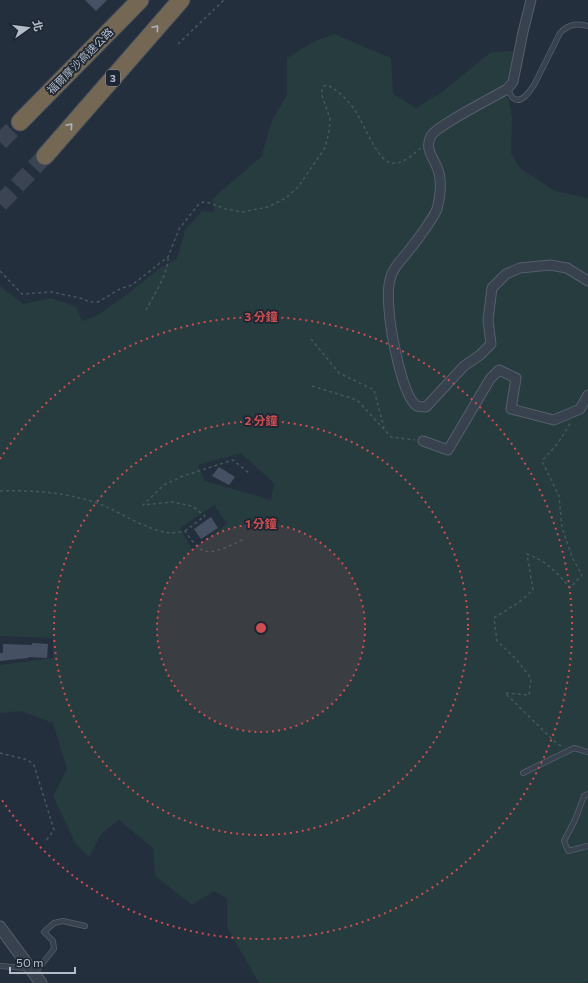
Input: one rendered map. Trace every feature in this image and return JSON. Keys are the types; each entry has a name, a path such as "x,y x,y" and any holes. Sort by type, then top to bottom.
{"highway":[{"name":"福爾摩沙高速公路","path":"20,122 140,0"},
{"name":"3","path":"45,156 181,0"}],"street":[{"path":"531,0 513,82 507,89 450,121 431,134 428,141 428,151 438,170 441,181 436,210 410,250 397,263 391,276 388,308 396,352 406,390 417,406 426,407 464,366 480,355 491,344 488,320 492,288 506,274 520,268 550,265 567,268 588,281"},
{"path":"423,441 448,450 490,379 499,370 516,378 511,409 554,420 580,409 588,395"},
{"path":"0,927 29,969 41,983"}],"lane":[{"path":"507,89 513,98 518,100 523,98 529,93 534,85 560,32 566,26 574,24 588,26"},
{"path":"523,773 574,748 588,752"},
{"path":"588,794 584,796 575,820 564,841 568,852 588,846"},
{"path":"0,966 38,969 54,949 53,941 44,932 54,923 63,921 85,926"}],"path":[{"path":"178,44 224,0"},
{"path":"146,310 163,276 168,262 168,257 179,229 198,205 203,202 242,212 268,207 286,198 298,187 325,148 330,132 330,119 322,95 324,86 327,85 341,93 356,112 382,157 391,163 400,162 409,158 428,141"},
{"path":"0,271 22,294 52,292 80,298 90,302 98,302 120,289 132,285 168,257"},
{"path":"311,339 339,373 374,390 385,429"},
{"path":"312,386 357,400 392,437 423,441"},
{"path":"567,751 553,740 505,692 529,695 531,678 515,658 497,641 494,618 518,603 534,590 527,554 540,559 559,575 570,588 582,575 573,559 562,528 559,496 542,461 558,443 580,409"},
{"path":"0,491 67,494 92,501 152,528 171,533 185,531 205,516 192,506 172,502 143,505 164,485 183,476 233,460 250,474"},
{"path":"185,531 200,550 212,552 226,548 244,539"},
{"path":"0,753 28,760 34,765 54,830 45,842"}],"green space":[{"path":"334,34 391,58 393,94 416,108 442,92 491,52 513,51 509,77 502,86 509,101 512,119 511,153 520,168 555,191 588,198 588,981 585,983 259,983 227,927 227,899 214,891 192,905 155,876 153,848 119,820 101,834 89,857 76,844 53,796 67,769 53,723 21,711 0,713 0,665 53,658 53,638 0,636 0,286 23,304 51,298 77,307 82,321 96,316 125,296 160,268 177,259 185,230 202,211 214,212 212,199 261,157 272,121 287,94 287,58 311,43","holes":["241,453 274,483 271,500 205,481 198,465","214,505 227,524 192,550 180,528"]}],"building":[{"path":"85,0 107,0 96,11"},
{"path":"219,467 235,477 229,485 212,476"},
{"path":"211,517 218,528 201,539 194,529"},
{"path":"32,643 48,644 47,658 29,657 0,661 0,653 3,653 3,644 32,645"}],"tunnel":[{"path":"0,142 20,122"},
{"path":"0,204 45,156"}]}
